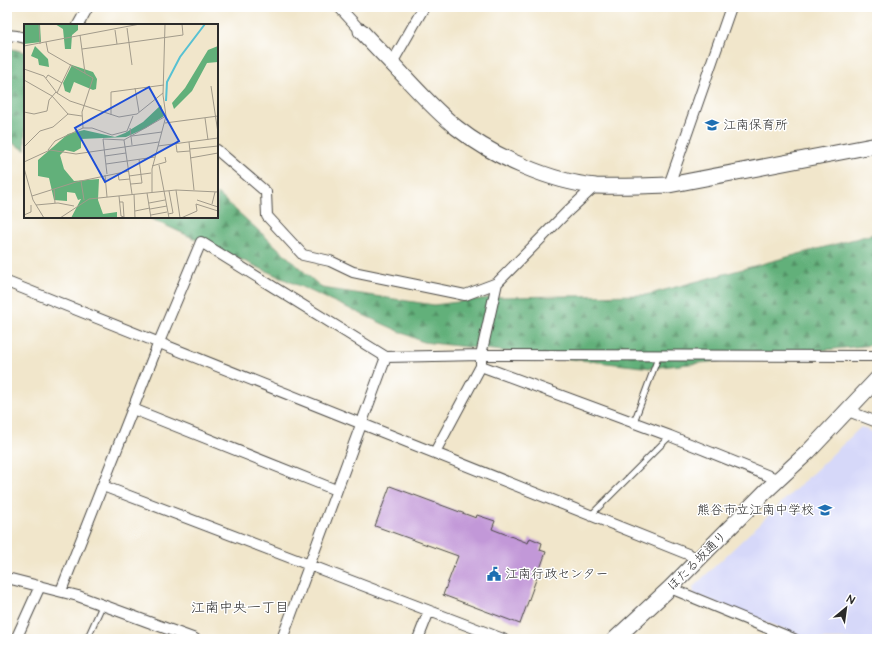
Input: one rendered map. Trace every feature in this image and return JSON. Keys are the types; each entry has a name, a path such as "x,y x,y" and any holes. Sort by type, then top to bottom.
{"street":[{"path":"79,24 88,7"},
{"path":"339,7 433,106 457,128 479,144 516,163 539,172 572,181 595,186 669,185 877,145"},
{"path":"392,63 424,7"},
{"path":"669,185 732,7"},
{"path":"7,35 24,38"},
{"path":"218,151 266,192 267,216 303,255 330,261 353,272 465,295 497,283 567,212 595,186"},
{"path":"61,591 159,342 202,242 386,357 481,355 877,356"},
{"path":"7,282 700,558"},
{"path":"435,452 481,366 481,355 497,283"},
{"path":"282,639 386,357"},
{"path":"481,366 634,422 779,480"},
{"name":"ほたる坂通り","path":"615,639 670,588 809,451 877,379"},
{"path":"133,409 336,490"},
{"path":"848,411 877,422"},
{"path":"103,486 503,639"},
{"path":"7,578 78,596 167,634 195,639"},
{"path":"16,639 40,586"},
{"path":"670,588 794,639"},
{"path":"418,639 429,611"}],"lane":[{"path":"634,422 659,355"},
{"path":"591,515 670,436"},
{"path":"87,639 102,606"}],"shaded area":[{"name":"熊谷市立江南中学校","path":"861,427 877,434 877,639 809,639 694,594 693,587"}],"green space":[{"path":"7,48 24,52 24,149 7,140"},
{"path":"218,194 322,288 434,305 497,297 646,295 877,233 877,331 872,345 651,368 423,342 149,218 218,218"}],"building":[{"name":"江南行政センター","path":"390,486 476,518 477,515 495,521 492,529 528,543 530,538 542,543 540,550 546,552 520,624 443,595 458,556 375,526"}],"place":[{"name":"江南保育所","path":"712,125"},
{"name":"熊谷市立江南中学校","path":"825,510"},
{"name":"江南行政センター","path":"494,574"}],"district":[{"name":"江南中央一丁目","path":"240,608"}]}
